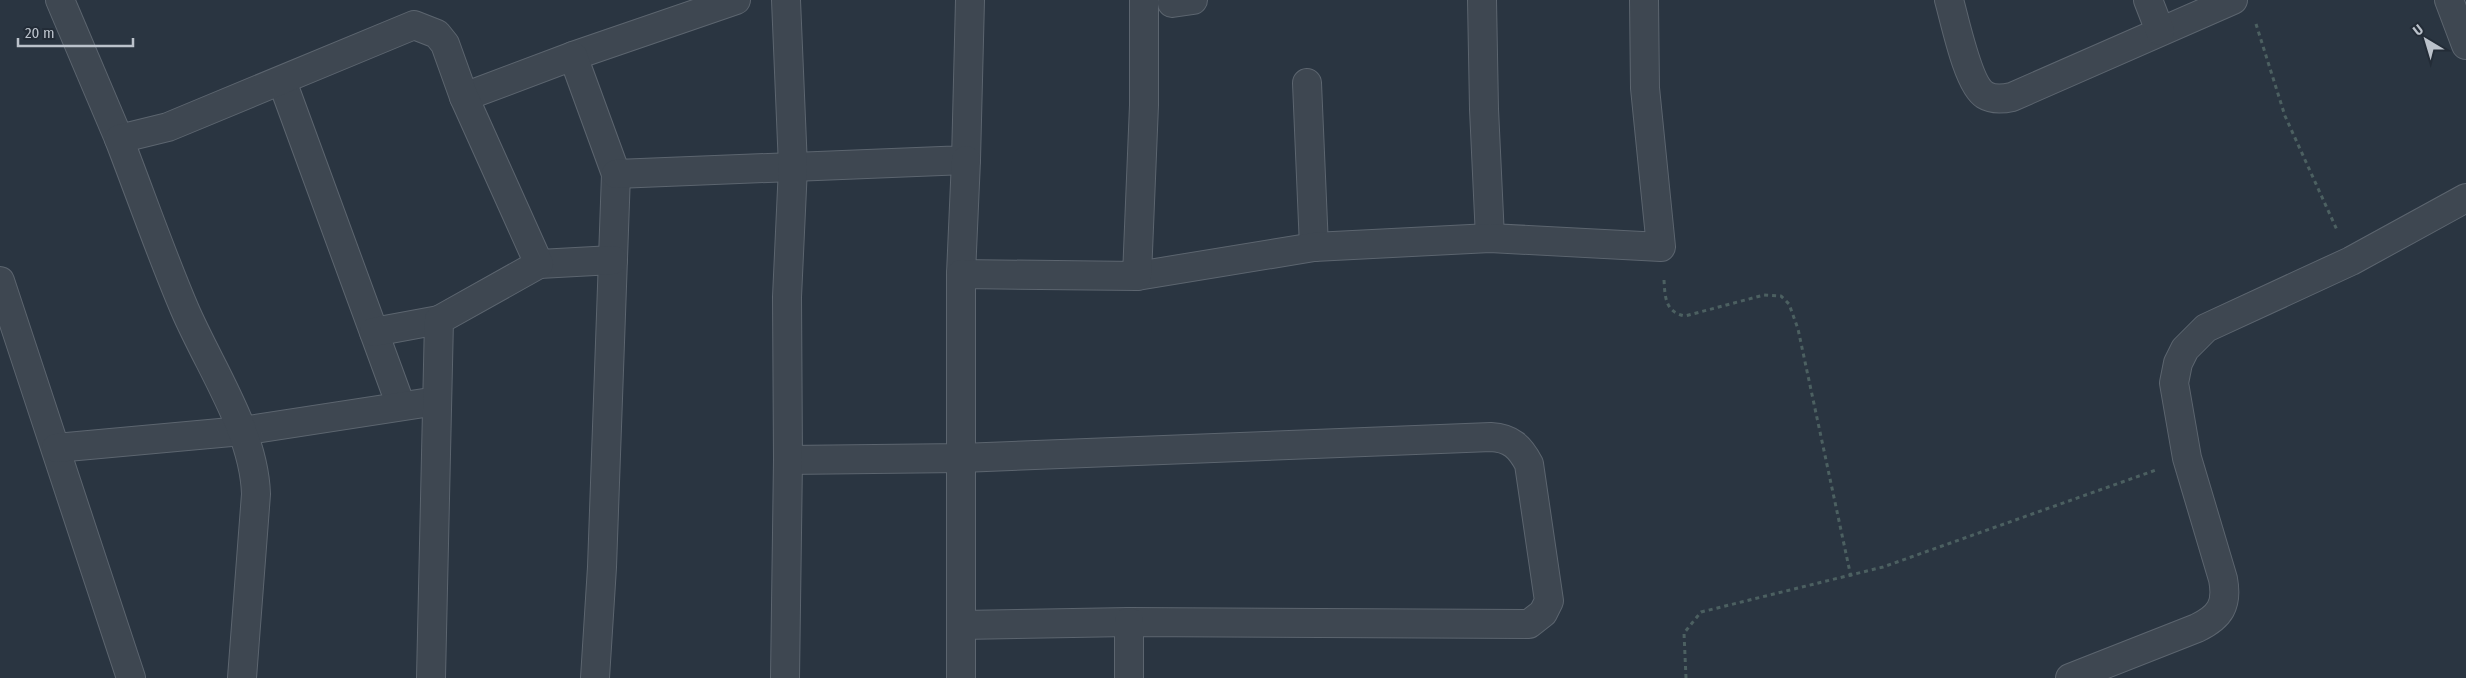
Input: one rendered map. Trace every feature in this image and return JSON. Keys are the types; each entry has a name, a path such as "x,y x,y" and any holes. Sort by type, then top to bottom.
{"street":[{"path":"60,0 119,140 185,310 242,431 254,472 256,494 242,678"},
{"path":"464,97 573,56 736,0"},
{"path":"785,678 788,460 787,298 793,167 786,0"},
{"path":"961,678 961,274 970,0"},
{"path":"1137,276 1144,105 1144,0"},
{"path":"1482,0 1484,109 1490,238"},
{"path":"961,274 1137,276 1314,247 1490,238 1661,247 1645,88 1644,0"},
{"path":"1949,0 1974,83 1981,92 1991,98 2012,97 2233,0"},
{"path":"2148,0 2160,31"},
{"path":"2449,0 2466,45"},
{"path":"119,140 168,127 414,25 424,27 441,38 464,97 539,264"},
{"path":"573,56 616,174 602,567 595,678"},
{"path":"282,81 401,406"},
{"path":"1307,83 1314,247"},
{"path":"616,174 966,160"},
{"path":"2070,678 2197,628 2214,618 2221,609 2226,597 2223,579 2187,458 2174,383 2178,363 2185,349 2206,328 2351,261 2466,198"},
{"path":"374,332 439,320 539,264 613,260"},
{"path":"0,281 131,678"},
{"path":"431,678 439,320"},
{"path":"56,448 242,431 437,401"},
{"path":"788,460 961,458 1491,437 1510,440 1523,452 1530,464 1548,601 1543,613 1529,624 1129,622 961,625"},
{"path":"1129,622 1130,678"}],"path":[{"path":"2254,18 2285,116 2351,261"},
{"path":"1661,247 1666,302 1673,311 1680,315 1691,316 1770,294 1781,296 1789,304 1798,329 1851,577"},
{"path":"1686,678 1684,633 1701,612 1883,568 2187,458"}]}
